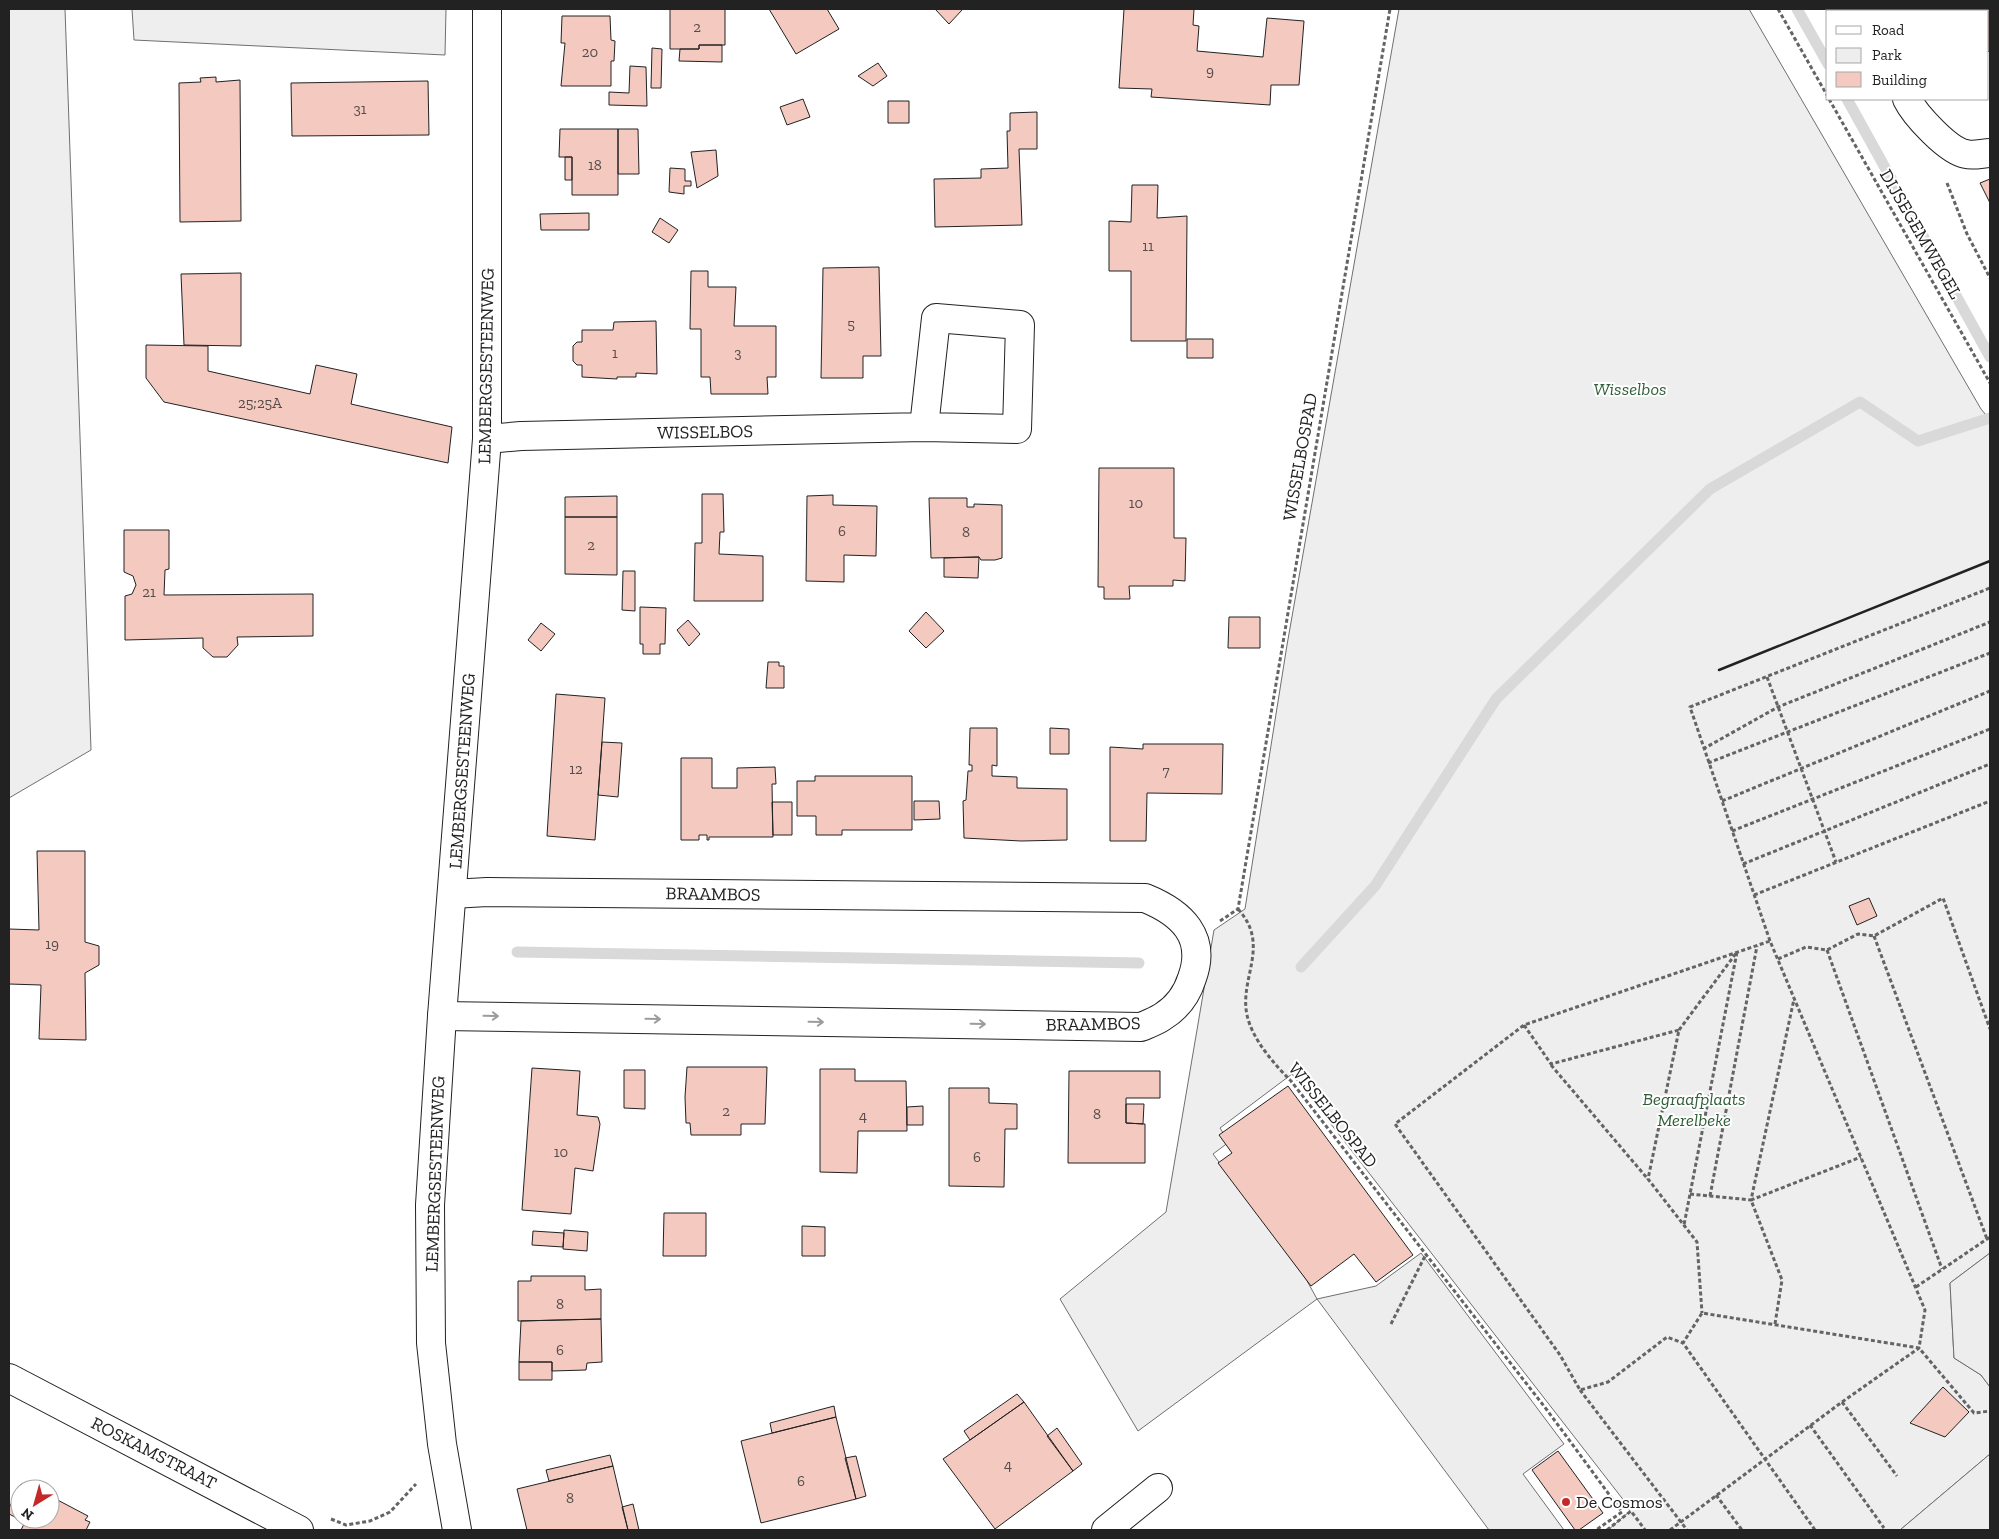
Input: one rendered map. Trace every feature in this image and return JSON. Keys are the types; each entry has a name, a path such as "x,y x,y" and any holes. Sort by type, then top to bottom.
{"street":[{"name":"LEMBERGSESTEENWEG","path":"456,1530 446,1469 431,1333 430,1204 442,1016 487,439 487,9"},
{"path":"1907,100 1913,112 1938,137 1966,154 1990,153"},
{"name":"WISSELBOS","path":"487,439 520,436 924,427 1017,429 1020,325 936,318 924,427"},
{"name":"BRAAMBOS","path":"442,1016 1141,1027 1163,1017 1186,994 1197,964 1197,949 1192,934 1174,914 1162,905 1145,898 507,892 452,894"},
{"name":"ROSKAMSTRAAT","path":"9,1378 299,1530"},
{"path":"1106,1530 1158,1488"}],"path":[{"name":"WISSELBOSPAD","path":"1390,9 1238,909 1247,919 1252,936 1253,953 1246,1014 1252,1030 1278,1068 1291,1081 1547,1410 1622,1512 1596,1530"},
{"name":"DIJSEGEMWEGEL","path":"1778,9 1826,94"},
{"name":"DIJSEGEMWEGEL","path":"1829,100 1990,383"},
{"path":"1938,137 1946,181 1967,234 1990,278"},
{"path":"1670,1530 1810,1425 1919,1348 1925,1310 1770,941 1690,708 1990,588"},
{"path":"1703,749 1778,707 1990,622"},
{"path":"1708,763 1788,734 1990,653"},
{"path":"1767,677 1836,862"},
{"path":"1722,801 1990,691"},
{"path":"1732,831 1990,729"},
{"path":"1743,864 1990,764"},
{"path":"1754,895 1990,801"},
{"path":"1778,959 1806,947 1827,950 1858,934 1874,936 1943,898 1990,1029"},
{"path":"1218,922 1238,909"},
{"path":"1874,936 1989,1238 1916,1287"},
{"path":"1687,1530 1580,1390 1560,1355 1395,1124 1524,1025 1770,941"},
{"path":"1710,1196 1757,946"},
{"path":"1827,950 1942,1269"},
{"path":"1648,1178 1679,1030 1737,952"},
{"path":"1684,1225 1737,952"},
{"path":"1775,1324 1782,1280 1751,1200 1794,999"},
{"path":"1524,1025 1551,1064 1648,1178 1697,1242 1702,1313 1683,1343"},
{"path":"1551,1064 1679,1030"},
{"path":"1690,1194 1751,1200 1861,1156"},
{"path":"1391,1324 1426,1254"},
{"path":"1702,1313 1919,1348 1974,1413 1990,1411"},
{"path":"1580,1390 1608,1382 1667,1337 1683,1343 1814,1530"},
{"path":"1842,1402 1897,1476"},
{"path":"1810,1425 1884,1528"},
{"path":"330,1518 346,1525 370,1521 390,1512 415,1485 446,1469"},
{"path":"1716,1495 1742,1530"},
{"path":"1606,1530 1631,1511 1645,1530"}],"green space":[{"path":"9,9 65,9 91,750 9,798"},
{"path":"132,9 446,9 445,55 134,40"},
{"path":"1399,9 1749,9 1981,409 1990,420 1990,1253 1950,1283 1954,1358 1981,1375 1990,1387 1990,1454 1900,1530 1608,1530 1630,1511 1625,1502 1292,1074 1220,1128 1229,1142 1213,1154 1306,1279 1317,1299 1138,1431 1060,1299 1166,1212 1214,930 1245,909 1287,645"}],"shaded area":[{"path":"1421,1253 1564,1444 1523,1474 1564,1530 1489,1530 1317,1299 1376,1286"},
{"path":"1990,1253 1990,1387 1981,1375 1954,1358 1950,1283"},
{"path":"1990,1454 1990,1530 1900,1530"}],"building":[{"path":"670,9 725,9 725,45 699,45 699,49 670,49"},
{"path":"769,9 827,9 839,29 796,54"},
{"path":"935,9 961,9 962,10 949,24"},
{"path":"1124,9 1194,9 1193,25 1199,26 1197,51 1263,57 1267,18 1304,21 1299,85 1271,85 1270,105 1151,97 1152,89 1119,88"},
{"path":"1990,9 1990,50 1989,10 1916,10"},
{"path":"562,16 610,16 611,40 615,41 614,61 611,61 611,86 561,86 565,43 561,43"},
{"path":"699,45 722,45 722,62 679,61 680,49 699,49"},
{"path":"652,48 662,49 661,88 651,88"},
{"path":"878,63 887,76 873,86 858,76"},
{"path":"630,66 646,67 647,106 609,105 609,92 629,93"},
{"path":"216,77 216,82 240,80 241,221 180,222 179,83 201,82 200,78"},
{"path":"428,81 429,135 292,136 291,83"},
{"path":"803,99 810,117 787,125 780,107"},
{"path":"888,101 909,101 909,123 888,123"},
{"path":"1037,112 1037,149 1019,149 1022,225 935,227 934,179 981,178 981,169 1008,168 1007,131 1010,131 1010,113"},
{"path":"560,129 618,129 618,195 572,195 572,157 559,157"},
{"path":"618,129 638,129 639,174 618,174"},
{"path":"716,150 718,176 697,188 691,152"},
{"path":"565,157 572,157 572,180 565,180"},
{"path":"670,168 685,169 685,181 691,181 691,186 684,186 684,194 669,192"},
{"path":"1990,179 1990,203 1980,183"},
{"path":"1132,185 1158,185 1157,218 1187,216 1186,341 1131,341 1131,271 1109,271 1109,221 1131,222"},
{"path":"589,213 589,230 541,230 540,214"},
{"path":"660,218 678,230 669,243 652,232"},
{"path":"879,267 881,356 863,356 863,378 821,378 823,268"},
{"path":"691,271 708,271 708,287 736,287 734,326 776,326 776,377 767,377 768,394 711,394 710,377 701,377 701,329 690,329"},
{"path":"241,273 241,346 184,345 181,274"},
{"path":"656,321 657,374 636,373 636,377 617,377 617,379 582,377 582,365 577,365 573,361 573,346 577,342 582,342 582,330 613,330 614,322"},
{"path":"1187,339 1213,339 1213,358 1187,358"},
{"path":"146,345 208,346 208,371 310,394 316,365 357,374 351,404 452,427 448,463 164,402 146,378"},
{"path":"1099,468 1174,468 1174,538 1186,538 1185,581 1173,580 1173,586 1129,586 1130,599 1104,599 1104,587 1098,587"},
{"path":"702,494 723,494 724,532 720,532 719,554 763,556 763,601 694,601 695,543 702,543"},
{"path":"833,495 833,505 877,506 876,556 844,555 844,582 806,581 807,496"},
{"path":"617,496 617,517 565,517 565,497"},
{"path":"929,498 967,498 967,507 974,507 974,504 1002,505 1002,558 981,560 979,557 931,558"},
{"path":"565,517 617,517 617,575 565,574"},
{"path":"124,530 169,530 169,569 165,570 164,595 313,594 313,636 237,637 238,645 227,657 213,657 203,648 203,638 125,640 125,596 132,594 136,585 133,576 124,572"},
{"path":"979,557 978,578 944,577 944,558"},
{"path":"623,571 635,571 635,611 622,610"},
{"path":"640,607 666,608 665,644 660,644 660,654 643,654 643,644 640,644"},
{"path":"926,612 944,631 926,648 909,631"},
{"path":"1229,617 1260,617 1260,648 1228,648"},
{"path":"688,620 700,634 689,646 677,630"},
{"path":"541,623 555,634 541,651 528,640"},
{"path":"768,662 779,662 779,666 784,666 784,688 766,688"},
{"path":"556,694 605,698 595,840 547,836"},
{"path":"970,728 997,728 997,766 992,765 992,776 1017,777 1017,788 1067,789 1067,840 1021,841 964,838 963,801 966,800 968,771 972,771 972,765 969,765"},
{"path":"1050,728 1069,729 1069,754 1050,754"},
{"path":"602,742 622,743 618,797 598,795"},
{"path":"1143,744 1223,744 1222,794 1147,793 1146,841 1110,841 1110,747 1143,749"},
{"path":"681,758 712,758 712,788 737,788 737,768 775,767 776,784 772,784 773,837 709,837 709,840 707,840 707,835 699,835 699,840 681,840"},
{"path":"815,776 912,776 912,830 842,830 842,835 816,835 816,816 797,816 797,781 815,781"},
{"path":"914,801 939,801 940,819 914,820"},
{"path":"772,802 792,802 792,835 773,835"},
{"path":"37,851 85,851 85,942 99,946 99,965 85,973 86,1040 39,1039 41,985 9,984 9,929 39,930"},
{"path":"1869,898 1877,916 1857,925 1849,906"},
{"path":"687,1067 767,1067 765,1124 741,1124 741,1135 691,1135 690,1123 686,1123"},
{"path":"532,1068 580,1071 577,1115 598,1117 600,1124 593,1171 575,1168 571,1214 522,1210"},
{"path":"820,1069 855,1069 855,1081 906,1081 907,1131 858,1131 857,1173 820,1172"},
{"path":"624,1070 645,1070 645,1109 624,1108"},
{"path":"1069,1071 1160,1071 1160,1098 1126,1098 1126,1123 1145,1124 1145,1163 1068,1163"},
{"path":"1288,1086 1413,1255 1376,1282 1354,1254 1311,1286 1218,1163 1232,1153 1219,1135"},
{"path":"949,1088 989,1088 989,1103 1017,1104 1017,1129 1005,1129 1004,1187 949,1186"},
{"path":"1126,1104 1144,1104 1143,1124 1126,1123"},
{"path":"923,1106 923,1125 907,1125 907,1107"},
{"path":"664,1213 706,1213 706,1256 663,1256"},
{"path":"802,1226 825,1227 825,1256 802,1256"},
{"path":"564,1230 588,1232 587,1251 563,1249"},
{"path":"533,1231 564,1233 563,1247 532,1245"},
{"path":"531,1276 585,1276 585,1290 601,1289 601,1319 518,1321 518,1281 531,1281"},
{"path":"601,1319 602,1362 587,1363 586,1370 552,1371 552,1362 519,1362 521,1321"},
{"path":"519,1362 552,1362 552,1380 519,1380"},
{"path":"1943,1387 1969,1412 1945,1437 1910,1423"},
{"path":"1017,1394 1024,1402 970,1440 964,1431"},
{"path":"1024,1402 1073,1471 995,1529 943,1459"},
{"path":"834,1406 836,1417 772,1433 770,1423"},
{"path":"836,1417 856,1499 761,1523 741,1441"},
{"path":"1057,1428 1082,1464 1073,1471 1047,1436"},
{"path":"1558,1451 1603,1513 1579,1530 1575,1530 1532,1470"},
{"path":"610,1455 613,1466 549,1481 546,1470"},
{"path":"856,1456 866,1496 856,1499 845,1458"},
{"path":"613,1466 628,1530 527,1530 517,1489"},
{"path":"60,1501 88,1516 85,1520 90,1522 86,1530 21,1530 60,1529"},
{"path":"633,1504 639,1530 628,1530 622,1507"}],"waterway":[{"path":"1797,9 1826,60"},
{"path":"1848,100 1990,357"},
{"path":"1301,967 1375,886 1496,699 1710,489 1860,402 1918,441 1990,418"},
{"path":"517,952 1139,963"}],"wall":[{"path":"1719,670 1990,561"}],"place":[{"name":"De Cosmos","path":"1566,1502"}],"park label":[{"name":"Wisselbos","path":"1630,389"},
{"name":"Begraafplaats Merelbeke","path":"1694,1109"}]}
